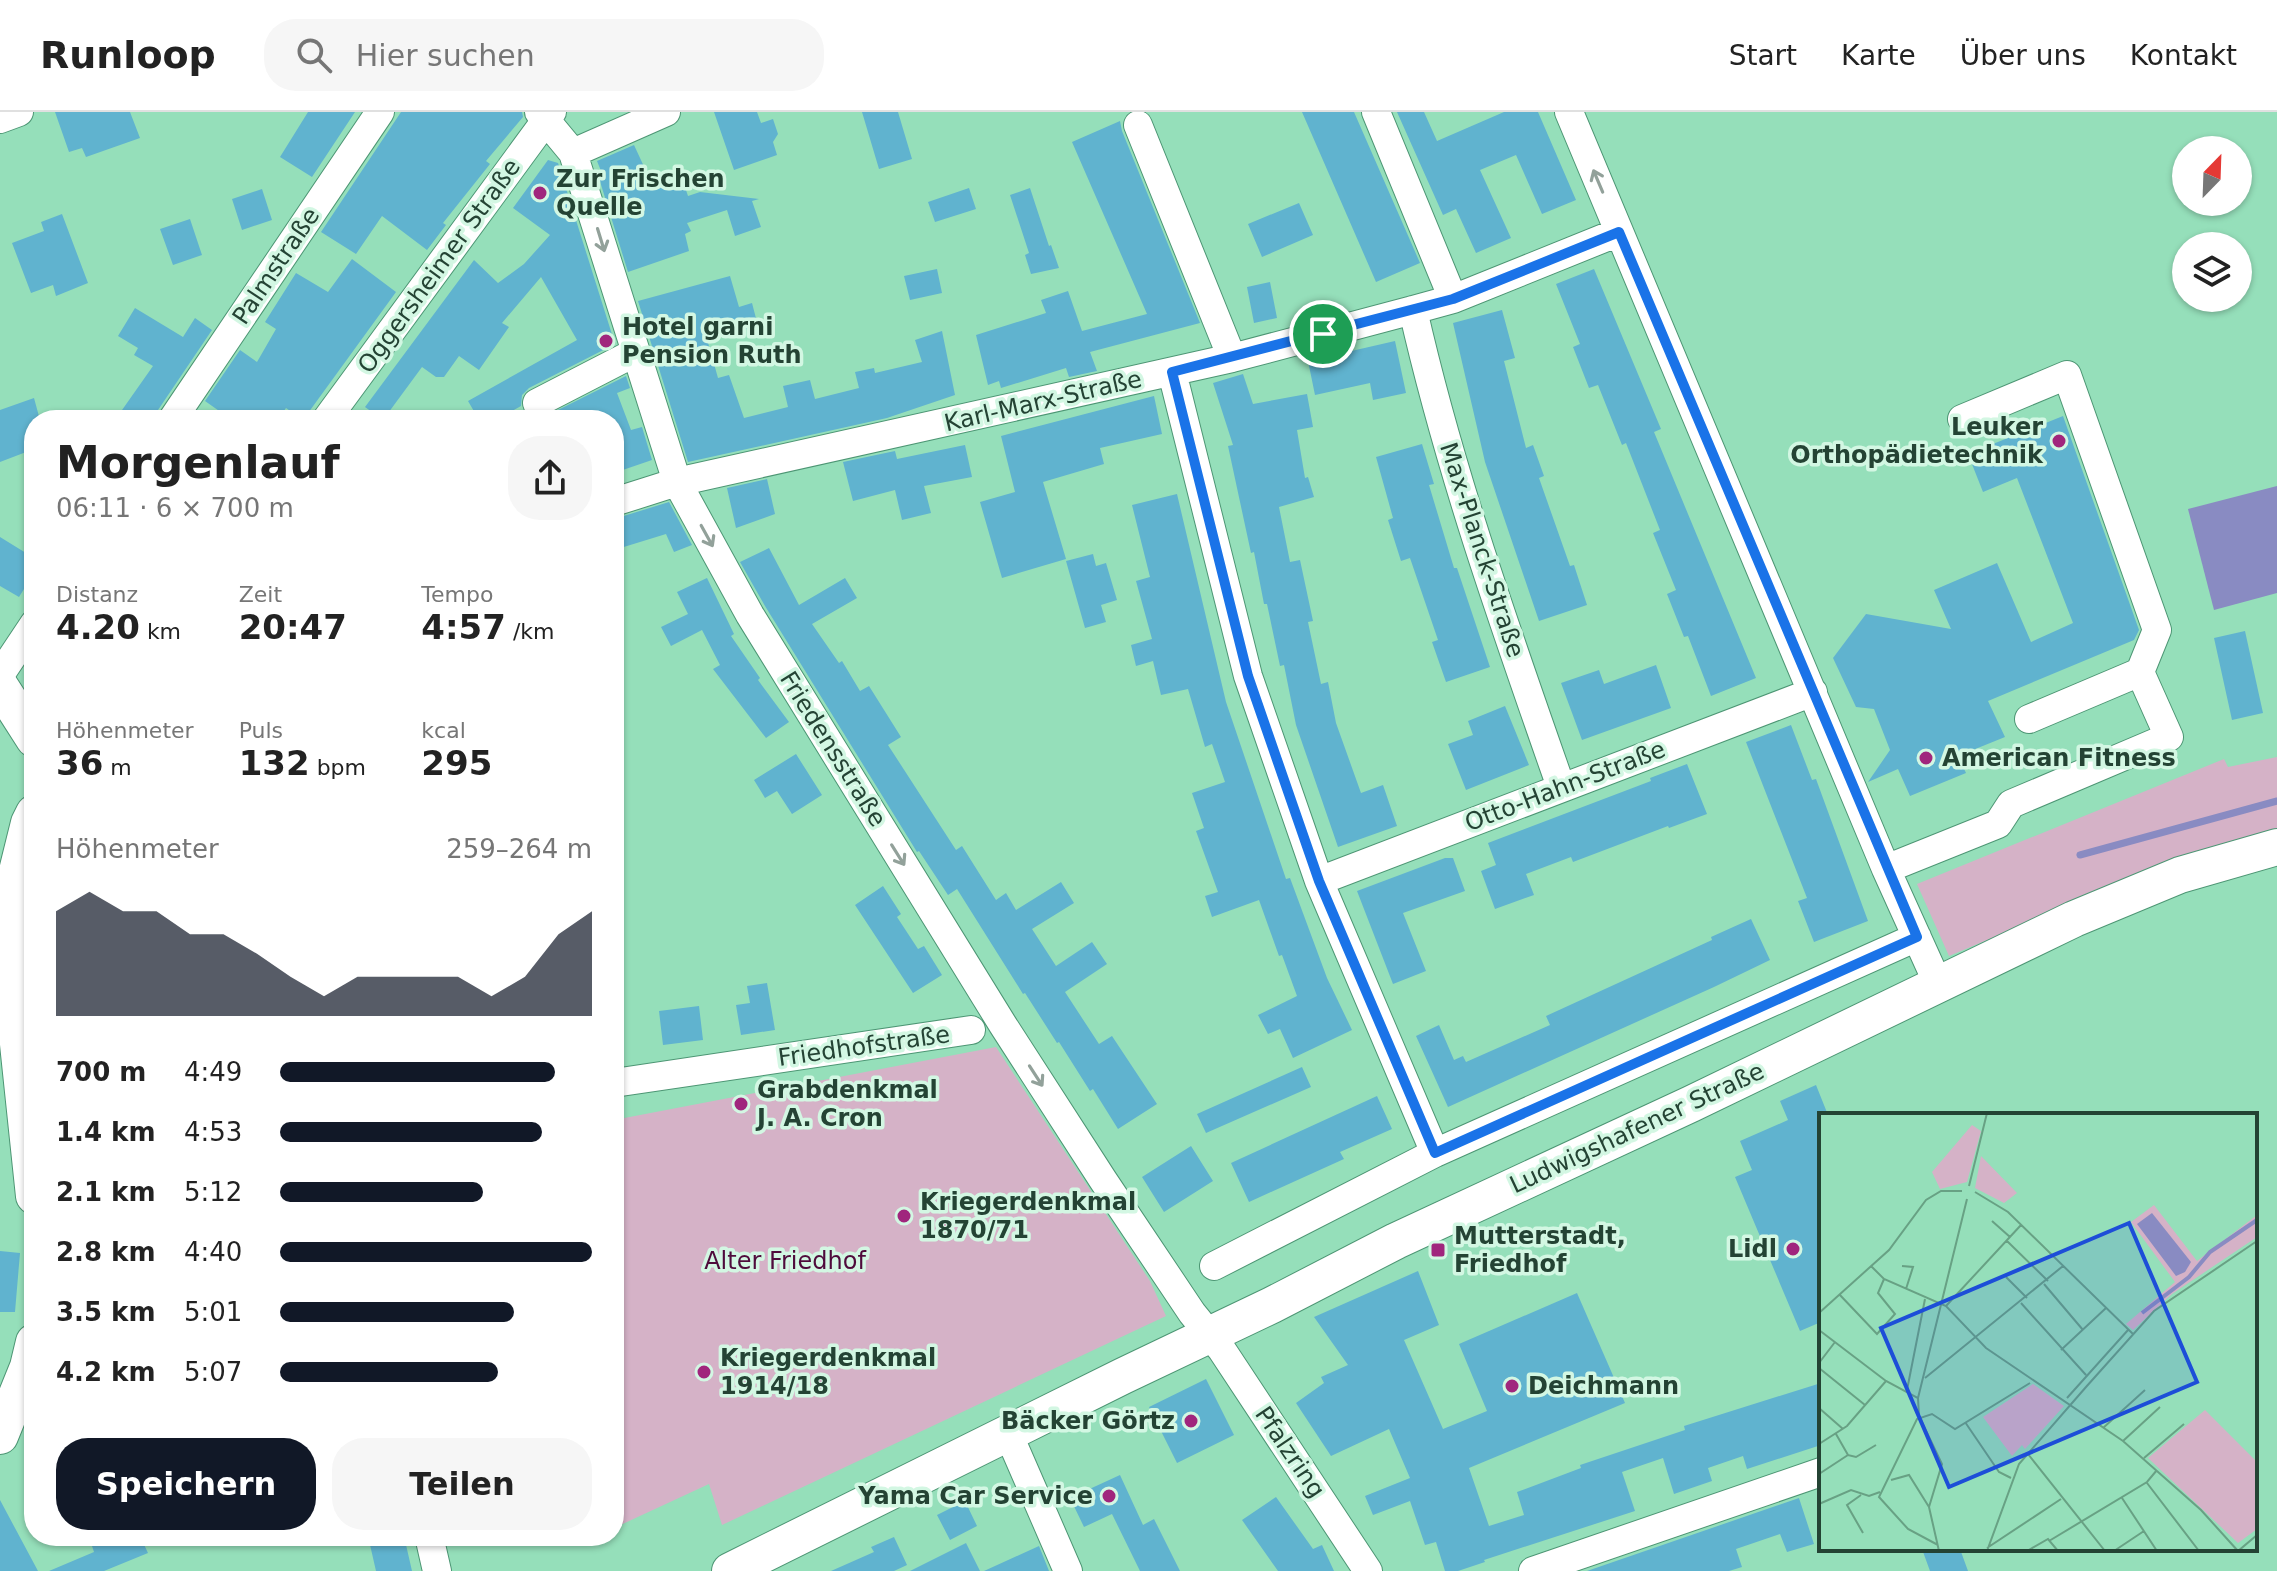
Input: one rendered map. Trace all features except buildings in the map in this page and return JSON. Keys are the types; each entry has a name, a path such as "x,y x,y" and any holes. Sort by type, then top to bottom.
{"main road":[{"path":"0,686 24,723"},
{"name":"Ludwigshafener Straße","path":"730,1571 1008,1433 1201,1324 1396,1241 1691,1104 2074,919 2180,875 2277,847"},
{"path":"24,854 13,923 24,1066"},
{"path":"0,1436 24,1377"}],"street":[{"path":"0,119 19,112"},
{"name":"Palmstraße","path":"179,410 380,112"},
{"path":"573,153 666,112"},
{"path":"1376,112 1453,299"},
{"path":"1569,112 1886,869 1938,984"},
{"name":"Friedensstraße","path":"545,114 573,153 677,482 758,628 986,998 1103,1180 1201,1324"},
{"name":"Oggersheimer Straße","path":"333,410 545,114"},
{"path":"1138,125 1232,358"},
{"name":"Karl-Marx-Straße","path":"624,499 677,482 1232,358 1413,310 1453,299 1619,232"},
{"name":"Max-Planck-Straße","path":"1413,310 1429,382 1478,549 1561,787"},
{"path":"537,403 636,352"},
{"path":"1172,372 1248,676 1319,881 1435,1153"},
{"path":"1962,419 2067,375 2157,630 2140,672 2029,719"},
{"path":"0,675 24,639"},
{"path":"1886,869 1998,824 2011,804 2169,737 2140,672"},
{"name":"Otto-Hahn-Straße","path":"1319,881 1813,692"},
{"path":"1214,1266 1435,1153 1917,937"},
{"name":"Friedhofstraße","path":"624,1082 971,1030"},
{"name":"Pfalzring","path":"1201,1324 1368,1571"},
{"path":"1008,1433 1068,1571"},
{"path":"1533,1571 1819,1473"},
{"path":"431,1546 437,1571"}],"green space":[{"path":"2277,757 2277,836 2083,900 1949,956 1917,884 2224,759 2228,767"},
{"name":"Alter Friedhof","path":"996,1047 1150,1281 1166,1316 722,1525 709,1484 624,1523 624,1118"}],"water":[{"path":"2277,486 2277,593 2214,610 2188,509"}],"waterway":[{"path":"2080,855 2277,801"}],"place":[{"name":"Zur Frischen Quelle","path":"540,193"},
{"name":"Hotel garni Pension Ruth","path":"606,341"},
{"name":"Leuker Orthopädietechnik","path":"2059,441"},
{"name":"American Fitness","path":"1926,758"},
{"name":"Grabdenkmal J. A. Cron","path":"741,1104"},
{"name":"Kriegerdenkmal 1870/71","path":"904,1216"},
{"name":"Lidl","path":"1793,1249"},
{"name":"Mutterstadt, Friedhof","path":"1438,1250"},
{"name":"Kriegerdenkmal 1914/18","path":"704,1372"},
{"name":"Deichmann","path":"1512,1386"},
{"name":"Bäcker Görtz","path":"1191,1421"},
{"name":"Yama Car Service","path":"1109,1496"}],"route":[{"path":"1619,232 1917,937 1435,1153 1319,881 1248,676 1172,372 1323,334 1453,299 1619,232"}]}
